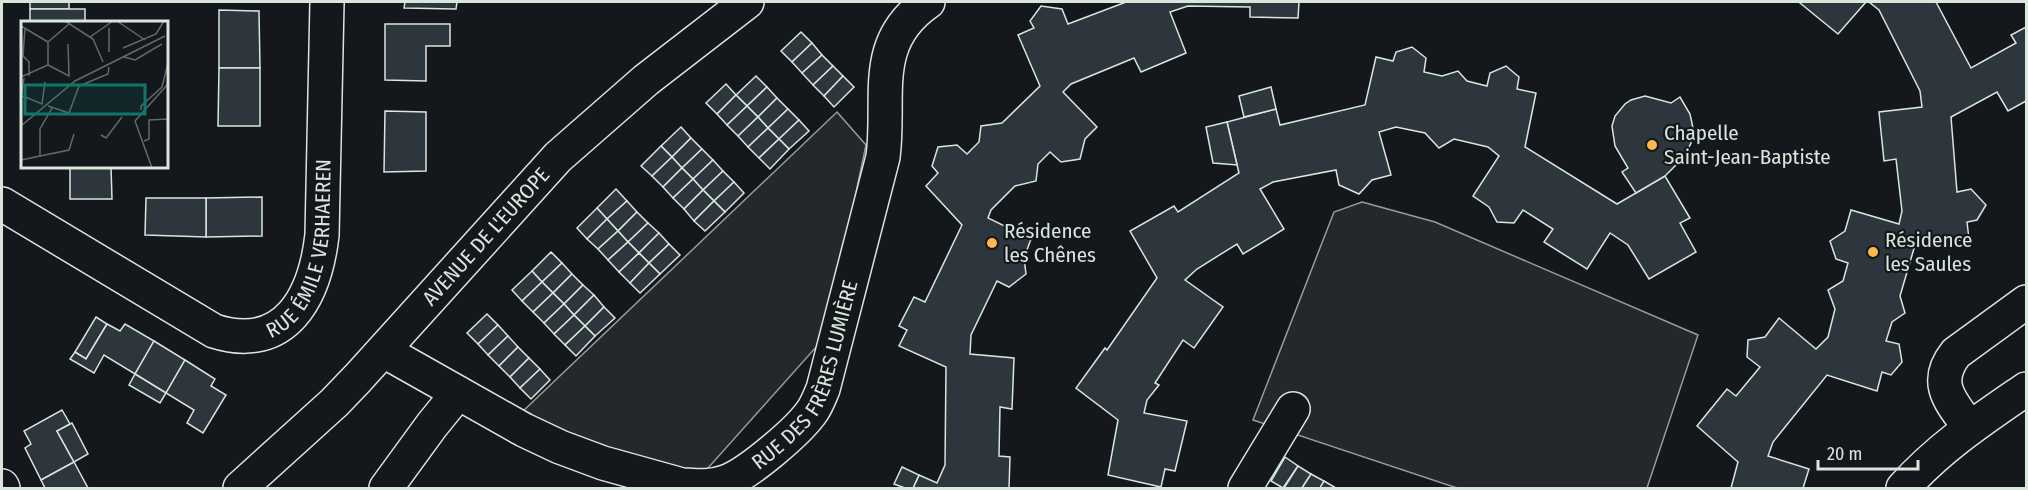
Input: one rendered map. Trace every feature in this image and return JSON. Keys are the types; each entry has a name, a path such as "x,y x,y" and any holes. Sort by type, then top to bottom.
{"street":[{"name":"RUE ÉMILE VERHAEREN","path":"2,204 214,331 240,337 268,333 280,327 290,319 308,289 320,255 327,2"},
{"name":"AVENUE DE L'EUROPE","path":"240,489 334,403 384,351 558,157 646,80 747,2"},
{"name":"RUE DES FRÈRES LUMIÈRE","path":"384,351 524,430 582,456 682,485 713,485 728,481 747,470 813,410 827,378 883,157 885,74 890,51 900,30 917,9 928,2"},
{"path":"1970,428 1945,390 1945,370 1956,353 2026,302"},
{"path":"1903,489 1927,462 1970,428 2026,389"},
{"path":"386,489 458,393"},
{"path":"1245,489 1293,409"}],"shaded area":[{"path":"837,112 866,145 826,336 700,477 635,461 521,413"},
{"path":"1362,202 1435,222 1698,335 1647,488 1457,488 1253,420 1334,212"}],"building":[{"path":"30,2 69,2 69,9 30,9"},
{"path":"405,2 457,2 456,9 404,8"},
{"name":"Résidence les Chênes","path":"1126,2 1299,2 1298,18 1250,17 1250,7 1188,6 1170,12 1186,53 1141,72 1134,58 1071,84 1063,92 1097,127 1085,139 1080,159 1061,162 1050,152 1038,164 1036,181 1015,186 991,210 988,218 1031,239 1024,258 1026,274 1009,287 997,281 971,335 970,354 1014,358 1012,409 1000,407 999,456 1010,457 1009,488 913,488 919,475 937,483 945,465 946,367 899,346 907,330 899,326 914,297 925,302 962,225 926,186 938,173 932,166 938,147 957,145 967,154 979,142 981,126 1002,123 1040,86 1018,35 1034,28 1030,21 1041,6 1062,9 1068,24"},
{"path":"1801,2 1866,2 1838,34"},
{"name":"Résidence les Saules","path":"1869,2 1936,2 1971,68 2016,43 2011,35 2026,27 2026,101 2008,111 1997,92 1951,117 1957,192 1971,189 1986,205 1977,220 1967,222 1969,239 1915,245 1900,296 1905,313 1892,322 1886,341 1899,344 1902,362 1891,375 1882,372 1877,391 1827,375 1773,442 1768,456 1809,469 1803,488 1731,488 1738,462 1697,426 1727,389 1736,396 1760,367 1747,357 1748,340 1765,337 1779,318 1816,349 1828,337 1835,309 1828,290 1843,281 1848,263 1836,259 1830,241 1845,231 1851,210 1899,224 1902,211 1896,159 1884,161 1879,112 1922,107 1920,91 1879,10"},
{"path":"30,9 85,9 85,21 30,21"},
{"path":"219,10 259,11 260,68 219,68"},
{"path":"385,24 450,24 450,46 426,46 426,81 385,80"},
{"path":"801,32 812,43 792,62 781,51"},
{"path":"812,43 822,55 802,73 792,62"},
{"path":"1412,47 1426,58 1424,72 1442,76 1458,71 1467,81 1487,86 1490,73 1506,66 1519,77 1517,89 1536,93 1525,147 1617,204 1665,176 1690,218 1680,223 1696,252 1649,279 1628,245 1610,233 1587,269 1544,242 1553,229 1523,210 1514,223 1497,222 1489,207 1473,196 1499,156 1488,147 1454,139 1439,148 1425,133 1396,127 1379,132 1391,175 1372,180 1359,194 1339,185 1336,170 1273,182 1260,189 1284,229 1243,254 1237,244 1197,269 1185,280 1223,307 1194,348 1183,340 1155,383 1159,385 1147,400 1144,413 1187,421 1175,471 1165,469 1161,487 1108,475 1118,420 1076,388 1105,348 1107,350 1157,278 1130,231 1174,206 1178,212 1239,173 1227,122 1276,109 1280,125 1365,105 1376,57 1393,61 1396,52"},
{"path":"822,55 833,66 813,85 802,73"},
{"path":"833,66 843,76 824,96 813,85"},
{"path":"219,68 260,68 260,126 218,126"},
{"path":"756,76 767,87 747,106 736,95"},
{"path":"843,76 854,87 834,107 824,96"},
{"path":"726,84 736,95 717,114 706,103"},
{"path":"767,87 777,98 758,117 747,106"},
{"path":"1271,87 1276,109 1244,117 1239,96"},
{"path":"736,95 747,106 727,125 717,114"},
{"name":"Chapelle Saint-Jean-Baptiste","path":"1645,96 1671,103 1680,97 1690,114 1693,128 1691,143 1684,157 1665,176 1636,193 1622,172 1628,168 1615,146 1612,126 1615,116 1625,104"},
{"path":"777,98 788,109 768,128 758,117"},
{"path":"747,106 758,117 738,136 727,125"},
{"path":"788,109 799,120 779,139 768,128"},
{"path":"385,111 426,112 426,171 384,172"},
{"path":"758,117 768,128 748,147 738,136"},
{"path":"799,120 809,131 789,149 779,139"},
{"path":"1227,122 1237,165 1213,163 1206,127"},
{"path":"681,127 691,138 672,157 661,146"},
{"path":"768,128 779,139 759,158 748,147"},
{"path":"691,138 702,149 682,168 672,157"},
{"path":"779,139 789,149 770,169 759,158"},
{"path":"661,146 672,157 652,176 641,166"},
{"path":"702,149 713,160 693,179 682,168"},
{"path":"672,157 682,168 663,187 652,176"},
{"path":"713,160 723,171 703,190 693,179"},
{"path":"70,168 111,168 112,199 70,199"},
{"path":"682,168 693,179 673,198 663,187"},
{"path":"723,171 734,182 714,201 703,190"},
{"path":"693,179 703,190 684,209 673,198"},
{"path":"734,182 744,193 725,212 714,201"},
{"path":"616,189 627,201 607,219 597,208"},
{"path":"703,190 714,201 694,221 684,209"},
{"path":"262,197 262,236 206,237 206,198"},
{"path":"146,198 206,198 206,237 145,235"},
{"path":"627,201 637,212 618,231 607,219"},
{"path":"714,201 725,212 705,231 694,221"},
{"path":"597,208 607,219 587,239 577,228"},
{"path":"637,212 648,223 628,242 618,231"},
{"path":"607,219 618,231 598,249 587,239"},
{"path":"648,223 659,233 639,253 628,242"},
{"path":"618,231 628,242 608,260 598,249"},
{"path":"659,233 669,244 649,263 639,253"},
{"path":"628,242 639,253 619,272 608,260"},
{"path":"669,244 680,255 660,274 649,263"},
{"path":"551,252 562,263 542,282 532,271"},
{"path":"639,253 649,263 630,283 619,272"},
{"path":"562,263 572,274 553,293 542,282"},
{"path":"649,263 660,274 640,293 630,283"},
{"path":"532,271 542,282 522,301 512,290"},
{"path":"572,274 583,285 564,304 553,293"},
{"path":"542,282 553,293 533,312 522,301"},
{"path":"583,285 594,295 574,315 564,304"},
{"path":"553,293 564,304 544,323 533,312"},
{"path":"594,295 604,307 585,326 574,315"},
{"path":"564,304 574,315 554,334 544,323"},
{"path":"604,307 615,318 595,336 585,326"},
{"path":"487,314 498,325 478,344 467,333"},
{"path":"574,315 585,326 565,345 554,334"},
{"path":"96,317 107,324 86,359 75,352"},
{"path":"107,324 120,331 125,324 154,341 135,374 104,355 94,373 70,359 75,352 86,359"},
{"path":"498,325 508,336 488,355 478,344"},
{"path":"585,326 595,336 576,356 565,345"},
{"path":"508,336 518,347 499,366 488,355"},
{"path":"154,341 185,360 166,393 135,374"},
{"path":"518,347 529,358 510,377 499,366"},
{"path":"529,358 540,369 520,388 510,377"},
{"path":"185,360 215,379 211,386 226,395 203,433 187,423 194,410 166,393"},
{"path":"540,369 550,380 531,399 520,388"},
{"path":"135,374 166,393 160,403 129,385"},
{"path":"62,410 70,424 57,431 74,462 41,480 25,448 31,444 24,431"},
{"path":"72,423 88,454 74,462 57,431"},
{"path":"1285,457 1298,466 1283,488 1271,481"},
{"path":"74,462 88,488 45,488 41,480"},
{"path":"1298,466 1311,474 1302,488 1284,488"},
{"path":"902,467 919,475 913,488 894,484"},
{"path":"1311,474 1324,481 1320,488 1302,488"},
{"path":"1324,481 1336,488 1320,488"}],"place":[{"name":"Chapelle Saint-Jean-Baptiste","path":"1652,145"},
{"name":"Résidence les Chênes","path":"992,243"},
{"name":"Résidence les Saules","path":"1873,252"}]}
